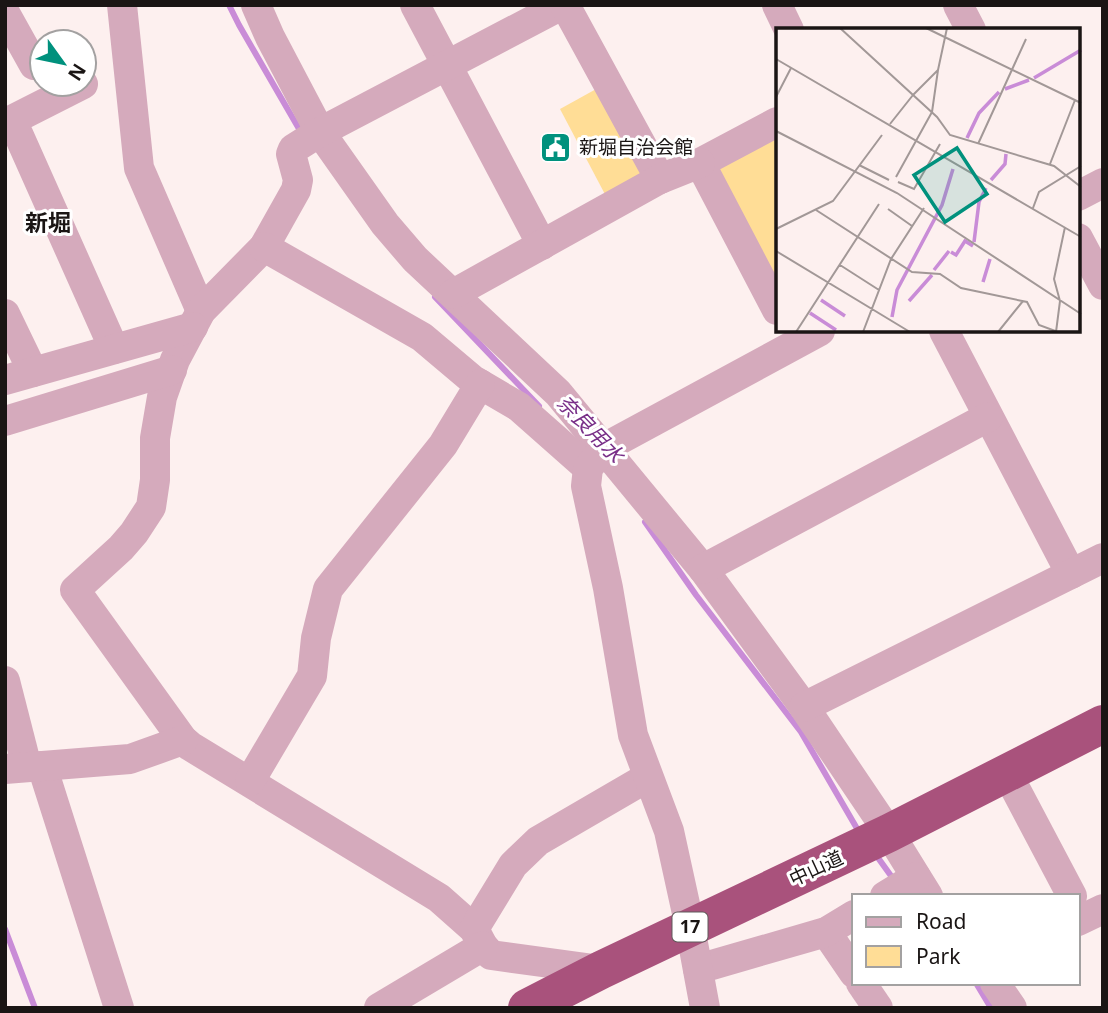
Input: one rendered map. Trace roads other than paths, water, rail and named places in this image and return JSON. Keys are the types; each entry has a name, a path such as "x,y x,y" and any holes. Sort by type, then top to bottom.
{"highway":[{"name":"中山道","path":"527,1008 874,840 1103,724"}],"street":[{"path":"122,5 139,168 197,319"},
{"path":"256,5 309,138 415,259 558,393 596,458"},
{"path":"415,5 542,245"},
{"path":"601,970 491,955 479,938 439,898 190,746 75,590 121,548 151,506 155,480 155,438 162,397 172,370 197,319 264,247 296,190 298,180 290,154 309,138 563,5 660,179"},
{"path":"777,5 788,28"},
{"path":"958,5 970,28"},
{"path":"5,13 28,54"},
{"path":"98,76 127,62"},
{"path":"56,98 9,122 114,349"},
{"path":"453,295 660,179 700,163 776,123"},
{"path":"700,163 776,308"},
{"path":"1080,194 1103,183"},
{"path":"1080,242 1103,285"},
{"path":"264,247 422,337 480,384 596,458 703,569 804,707 874,840 904,890"},
{"path":"5,314 19,376 114,349 197,319"},
{"path":"945,332 1070,575"},
{"path":"705,1008 669,831 632,735 608,588 586,486 596,458 801,335"},
{"path":"5,421 172,370"},
{"path":"250,781 312,676 316,638 328,589 443,445 480,384"},
{"path":"703,569 988,416"},
{"path":"804,707 1103,558"},
{"path":"5,681 25,767 119,1008"},
{"path":"25,767 130,759 183,740"},
{"path":"1007,773 1074,894"},
{"path":"379,1008 479,938 513,865 538,841 648,777"},
{"path":"698,969 826,932 852,916"},
{"path":"826,932 852,970"},
{"path":"862,985 878,1008"},
{"path":"996,985 1012,1008"}],"waterway":[{"name":"奈良用水","path":"229,5 302,134"},
{"name":"奈良用水","path":"435,297 539,406"},
{"name":"奈良用水","path":"645,522 696,595 801,732 859,832"},
{"name":"奈良用水","path":"876,855 894,880"},
{"path":"5,929 35,1008"},
{"name":"奈良用水","path":"977,985 991,1008"}],"place":[{"name":"新堀自治会館","path":"556,147"}],"district":[{"name":"新堀","path":"48,223"}]}
